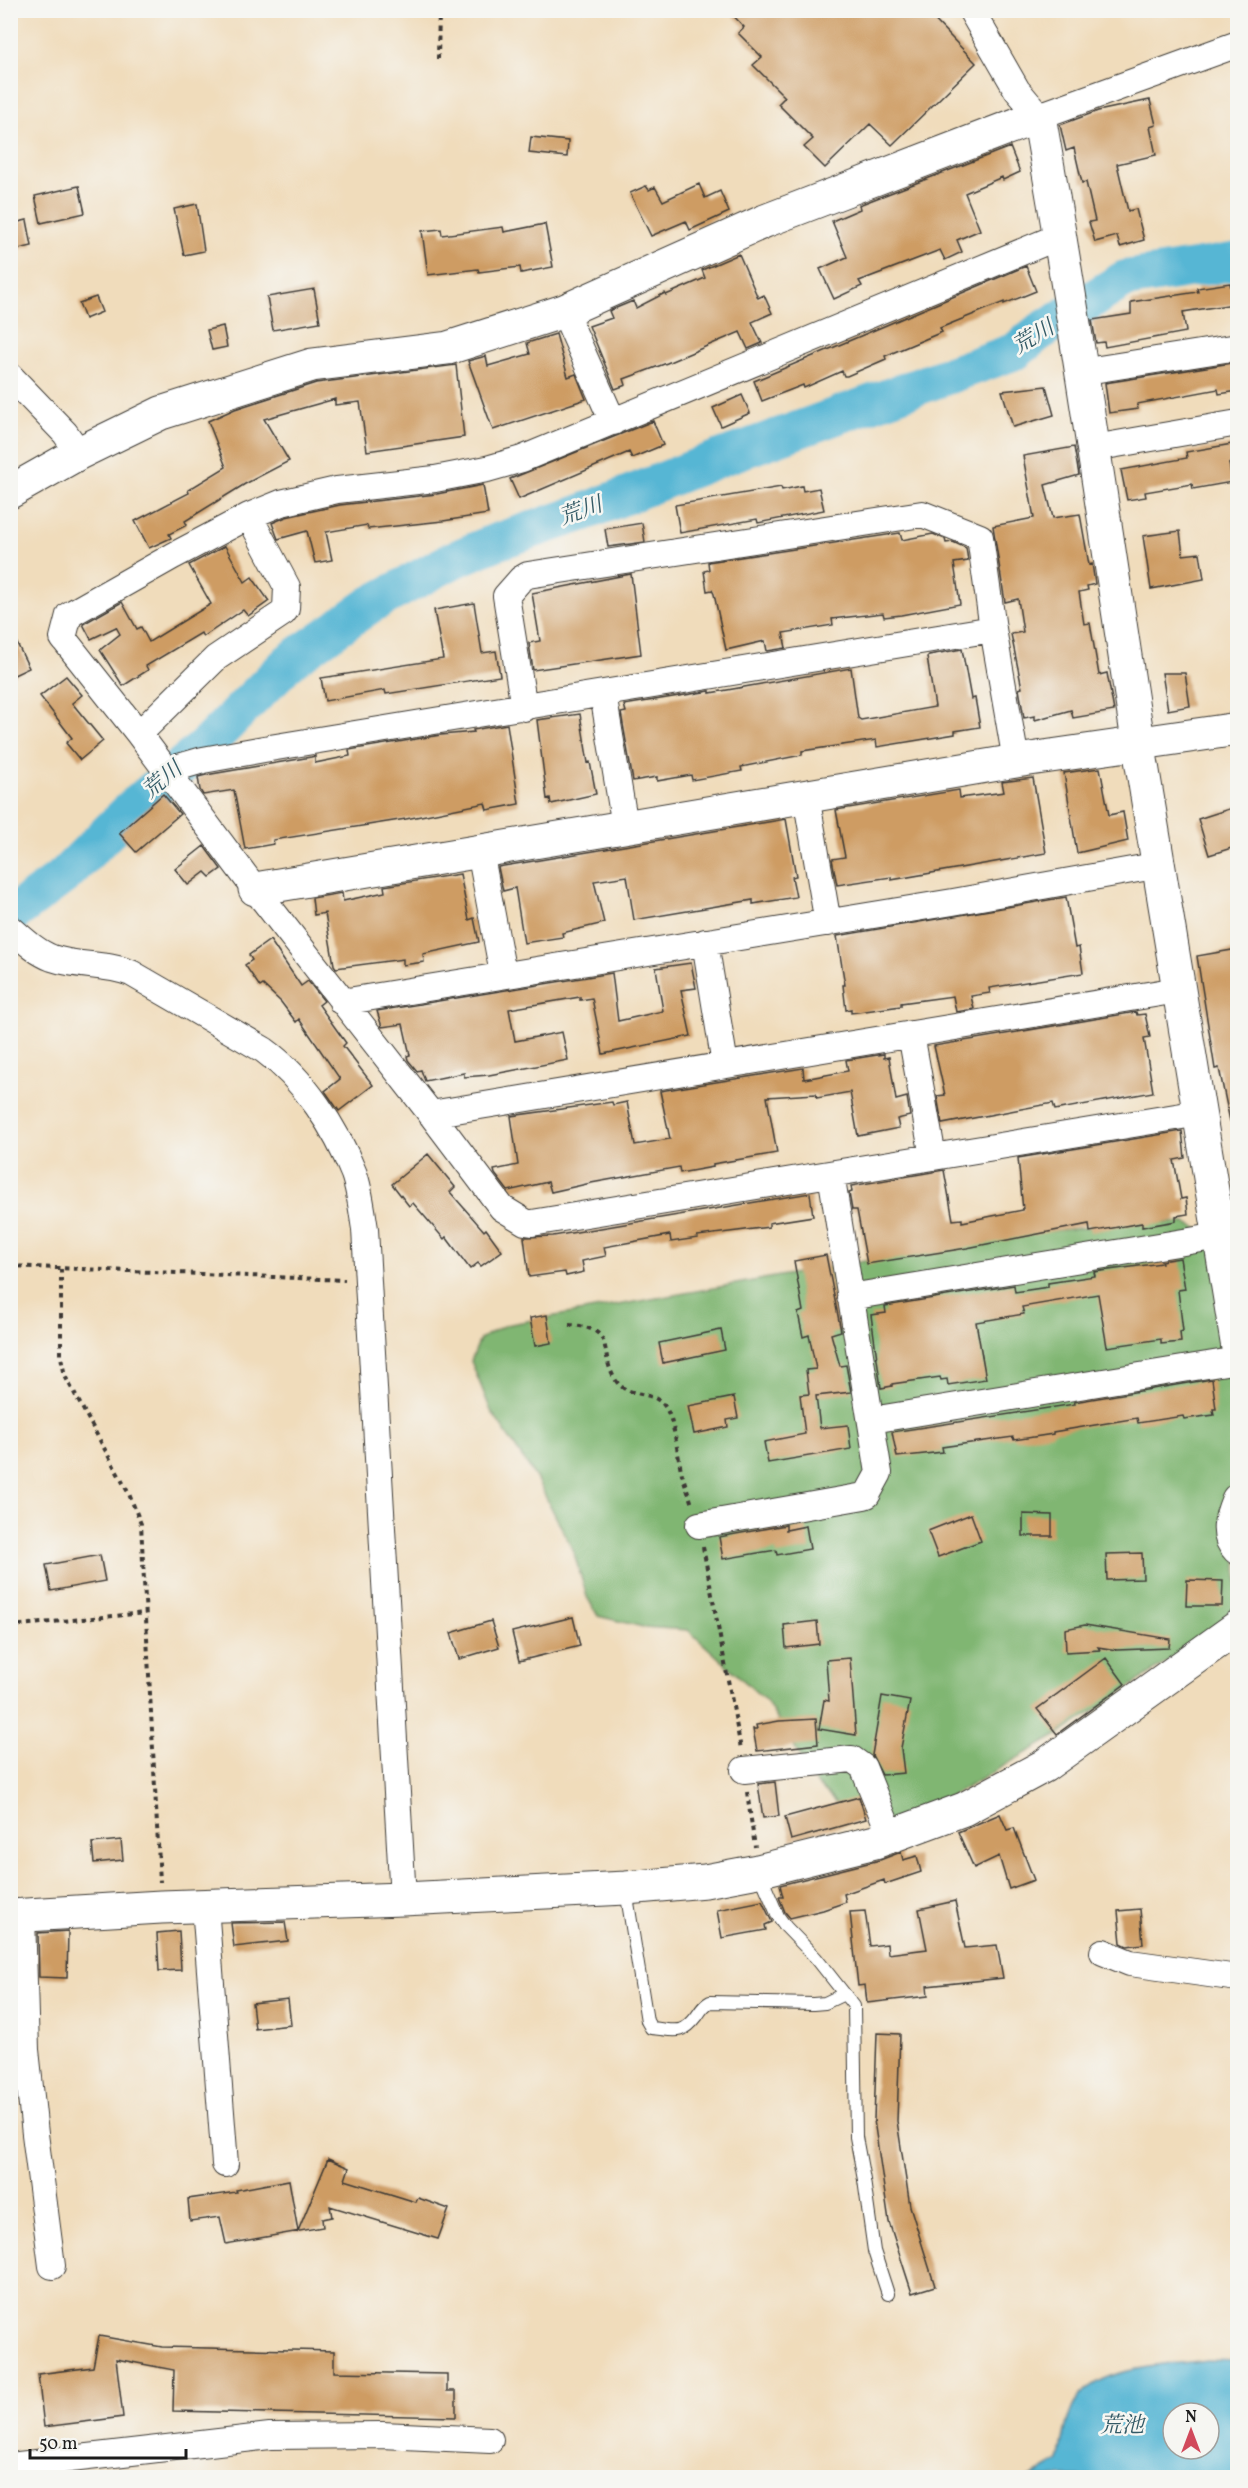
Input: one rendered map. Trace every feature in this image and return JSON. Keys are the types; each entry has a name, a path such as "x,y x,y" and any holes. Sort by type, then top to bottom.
{"street":[{"path":"971,10 1017,90 1039,116 1094,448 1178,990 1227,1244 1238,1348"},
{"path":"10,492 79,453 161,412 312,365 448,348 564,311 765,221 1039,116 1238,44"},
{"path":"1060,236 522,459 487,469 435,479 337,490 281,503 249,516 173,556 69,615 63,638 502,1208 525,1222 532,1223 1200,1113"},
{"path":"564,311 613,422"},
{"path":"1080,372 1238,347"},
{"path":"10,376 65,433 79,453"},
{"path":"1094,448 1185,430 1238,423"},
{"path":"524,708 506,596 521,579 528,575 922,514 980,537 1016,761"},
{"path":"139,734 216,658 286,609 287,587 249,516"},
{"path":"165,771 203,760 264,749 993,629"},
{"path":"603,694 625,826"},
{"path":"255,889 1016,761 1238,729"},
{"path":"806,796 828,922"},
{"path":"480,851 503,974"},
{"path":"342,1002 1160,865"},
{"path":"10,928 38,951 53,958 112,967 131,973 264,1050 280,1063 322,1114 354,1175 365,1229 403,1899"},
{"path":"705,942 725,1065"},
{"path":"431,1114 1178,990"},
{"path":"911,1034 933,1157"},
{"path":"699,1525 867,1495 879,1473 831,1174"},
{"path":"850,1297 1227,1244"},
{"path":"872,1420 1238,1360"},
{"path":"1238,1500 1230,1527 1234,1544 1238,1548"},
{"path":"52,2266 34,2134 16,1916 161,1907 403,1899 626,1888 705,1881 758,1871 891,1836 964,1809 1044,1766 1238,1627"},
{"path":"744,1770 852,1759 863,1767 891,1836"},
{"path":"205,1906 225,2164"},
{"path":"1103,1952 1130,1963 1238,1978"},
{"path":"10,2466 270,2436 382,2435 490,2440"}],"lane":[{"path":"758,1871 778,1916 816,1958 854,2007 856,2137 874,2251 888,2294"},
{"path":"626,1888 647,2021 651,2028 681,2030 688,2028 706,2004 711,2002 813,2004 825,2003 844,1994"}],"path":[{"path":"438,59 439,10"},
{"path":"10,1266 367,1281"},
{"path":"61,1269 62,1366 74,1395 138,1514 142,1534 161,1907"},
{"path":"569,1325 584,1326 597,1331 606,1346 612,1373 620,1386 634,1393 660,1400 666,1408 682,1474 699,1525 744,1770 758,1871"},
{"path":"10,1626 145,1613"}],"green space":[{"path":"1130,1223 1186,1223 1219,1239 1237,1273 1237,1605 1200,1640 1061,1733 950,1797 884,1823 839,1806 817,1784 766,1701 688,1630 643,1627 598,1616 587,1597 573,1550 536,1478 491,1411 471,1361 480,1339 505,1325 1011,1235"}],"water":[{"name":"荒池","path":"1207,2360 1237,2361 1237,2477 1031,2477 1059,2461 1069,2417 1075,2403 1086,2390 1117,2374 1154,2366"}],"building":[{"path":"728,10 925,10 976,63 892,145 870,124 825,168 804,147 813,139 778,104 785,97 753,65 762,57 738,33 744,27"},
{"path":"1150,100 1156,125 1150,127 1156,155 1117,164 1128,211 1136,209 1144,240 1120,247 1117,236 1095,242 1089,222 1095,221 1086,182 1082,183 1074,148 1066,151 1060,125 1098,111"},
{"path":"531,137 568,141 567,157 529,153"},
{"path":"1010,147 1020,172 965,193 980,230 957,240 962,252 945,260 940,250 859,281 862,286 834,299 820,269 847,257 832,221 860,209 859,205"},
{"path":"699,184 705,198 720,191 729,212 690,230 686,221 651,236 630,193 646,186 649,190 655,187 663,201"},
{"path":"79,186 85,213 41,223 35,196"},
{"path":"197,204 204,251 184,255 174,209"},
{"path":"27,220 32,246 10,251 10,224"},
{"path":"545,224 553,267 521,273 520,267 428,275 422,231 441,229 442,235 503,227 504,232"},
{"path":"739,254 758,298 764,295 772,313 752,322 762,343 748,349 740,332 624,379 626,385 615,389 589,326 612,318 609,311 633,301 636,308 665,293 666,295 705,278 702,270"},
{"path":"1026,266 1036,291 940,328 942,332 885,356 886,359 847,376 844,376 842,371 804,388 803,385 762,401 754,381"},
{"path":"1230,283 1234,304 1183,312 1186,332 1105,347 1104,342 1096,343 1092,320 1131,314 1131,302 1198,292 1197,288"},
{"path":"314,289 320,322 273,330 267,297"},
{"path":"96,297 102,312 85,319 79,303"},
{"path":"223,326 227,347 212,350 207,330"},
{"path":"556,334 568,377 576,374 586,399 493,430 468,361 486,356 488,366 530,354 527,343"},
{"path":"1238,362 1238,391 1219,394 1218,389 1137,404 1138,409 1109,413 1105,383"},
{"path":"456,365 464,437 367,451 360,402 335,405 335,399 264,419 289,461 245,484 185,521 187,525 169,534 171,538 149,548 135,521 189,493 188,490 226,467 208,421 235,409 316,383"},
{"path":"1046,386 1054,415 1013,427 1002,391"},
{"path":"742,395 750,413 721,426 713,408"},
{"path":"653,421 663,445 632,458 629,452 519,499 510,479"},
{"path":"1238,443 1238,461 1229,463 1232,482 1193,489 1192,484 1145,492 1146,497 1127,500 1121,470 1187,458 1186,452"},
{"path":"1074,447 1079,475 1045,485 1053,518 1080,514 1089,565 1092,564 1095,584 1087,586 1088,590 1079,592 1084,624 1090,623 1099,675 1107,673 1114,711 1073,718 1071,710 1035,720 1035,716 1024,718 1019,689 1022,688 1011,634 1023,632 1018,599 1005,602 993,526 1034,518 1023,456"},
{"path":"483,485 488,514 368,529 367,525 326,532 332,560 315,563 307,531 278,539 272,523 286,517 340,505 437,494"},
{"path":"802,486 803,491 819,488 824,510 758,523 757,519 680,533 675,505 781,487 782,490"},
{"path":"642,523 645,542 608,547 605,529"},
{"path":"1180,531 1183,555 1200,553 1204,579 1151,589 1143,536"},
{"path":"900,533 902,540 933,534 945,539 946,543 953,542 966,548 968,561 954,563 960,604 884,617 883,613 832,619 833,625 783,633 786,648 767,651 765,641 726,650 714,594 712,590 707,591 704,571 709,570 708,562"},
{"path":"225,546 245,582 252,577 269,601 248,616 243,610 203,637 201,633 146,666 148,670 123,686 100,650 120,634 116,627 91,639 83,624 122,602 137,629 141,627 149,642 211,604 189,565"},
{"path":"631,574 641,654 533,670 529,643 540,641 532,593"},
{"path":"474,603 482,653 496,651 500,676 386,694 385,690 325,701 321,678 443,659 434,610"},
{"path":"10,629 29,668 10,677"},
{"path":"962,649 971,699 975,698 980,727 955,731 955,734 877,747 876,740 802,751 802,755 741,767 742,771 692,780 691,775 657,781 657,777 633,781 621,713 626,712 624,705 710,691 710,693 851,668 858,718 861,720 935,707 927,657"},
{"path":"1162,673 1185,673 1190,706 1168,710"},
{"path":"66,676 82,695 72,703 103,741 80,760 66,743 72,738 40,696"},
{"path":"580,714 596,794 551,804 550,798 547,799 537,720"},
{"path":"507,724 519,804 487,810 485,803 406,819 273,840 274,844 245,849 234,790 203,795 200,790 198,777 206,775 315,756 315,763 350,756 349,750 474,732 473,730"},
{"path":"1100,768 1109,815 1123,812 1128,841 1077,853 1064,773"},
{"path":"1033,778 1046,853 891,880 891,877 837,885 832,859 845,857 836,810 959,790 960,798 1004,792 1002,782"},
{"path":"163,794 180,814 136,852 119,833"},
{"path":"1238,806 1238,846 1209,855 1198,819"},
{"path":"786,819 796,876 792,877 796,897 753,904 753,900 634,920 627,876 594,881 604,923 562,933 563,937 524,943 515,888 503,891 498,867"},
{"path":"204,846 221,869 210,877 205,872 188,885 175,869"},
{"path":"460,874 469,920 474,918 479,942 423,954 424,962 403,965 403,959 336,968 325,913 314,915 312,898 342,893 343,901 385,892 384,886"},
{"path":"1066,897 1075,948 1079,947 1083,973 989,988 990,993 971,996 974,1009 956,1012 953,996 851,1013 851,1009 846,1010 843,985 845,985 837,936"},
{"path":"270,940 301,986 308,981 324,1001 319,1005 346,1043 343,1046 373,1085 339,1111 325,1091 340,1079 299,1019 296,1022 281,1002 263,985 260,987 245,965 252,960 249,955"},
{"path":"1238,949 1238,1121 1230,1121 1219,1068 1215,1069 1197,956"},
{"path":"691,963 696,988 681,990 691,1036 603,1054 592,998 580,1000 580,997 509,1009 515,1041 562,1032 568,1060 489,1075 464,1077 464,1073 425,1081 421,1070 417,1071 408,1060 407,1056 410,1055 403,1024 382,1027 377,1011 612,973 618,1021 663,1011 656,968"},
{"path":"1136,1012 1137,1015 1145,1014 1150,1037 1144,1038 1153,1092 1055,1110 1053,1103 942,1124 937,1096 945,1095 934,1046"},
{"path":"884,1054 884,1058 889,1057 896,1100 907,1097 910,1116 897,1119 899,1128 858,1136 850,1092 817,1098 816,1094 767,1097 777,1153 713,1164 713,1167 680,1173 679,1167 551,1192 548,1182 508,1191 495,1174 494,1170 518,1165 511,1116 627,1102 635,1145 670,1139 660,1091 803,1068 804,1079 848,1071 846,1060"},
{"path":"1182,1131 1185,1158 1174,1160 1181,1199 1186,1198 1188,1214 1176,1216 1176,1221 1142,1227 1142,1223 1090,1232 1089,1224 967,1248 867,1264 857,1210 852,1210 849,1193 852,1192 851,1186 944,1170 953,1220 962,1219 962,1222 1023,1210 1018,1158"},
{"path":"428,1154 455,1187 450,1192 484,1231 486,1229 502,1251 481,1266 478,1263 470,1269 446,1237 444,1239 413,1203 409,1206 392,1184"},
{"path":"810,1193 813,1216 769,1223 769,1227 697,1236 698,1238 671,1242 670,1235 604,1247 606,1256 582,1261 584,1272 566,1276 565,1272 529,1277 524,1237 553,1236"},
{"path":"826,1255 841,1331 831,1334 840,1366 846,1365 851,1392 816,1396 820,1428 848,1425 851,1449 768,1463 764,1442 805,1434 800,1395 809,1394 806,1370 816,1369 809,1335 803,1337 798,1313 803,1311 794,1261"},
{"path":"1180,1258 1185,1289 1178,1290 1183,1331 1180,1332 1181,1342 1161,1344 1161,1339 1107,1347 1098,1294 1022,1307 1024,1314 976,1322 986,1379 948,1385 947,1379 941,1380 940,1377 892,1384 892,1386 881,1388 871,1315 886,1313 885,1306 1014,1285 1015,1292 1048,1287 1048,1283 1095,1276 1094,1272 1162,1263 1161,1261"},
{"path":"547,1315 551,1343 535,1346 530,1318"},
{"path":"721,1330 725,1350 663,1363 659,1343"},
{"path":"1212,1379 1216,1409 1213,1409 1214,1415 1184,1419 1183,1416 1138,1423 1137,1418 1014,1440 1013,1437 942,1447 943,1452 897,1457 892,1432 1075,1404 1074,1402"},
{"path":"734,1397 738,1418 727,1420 728,1427 694,1434 688,1406"},
{"path":"971,1514 981,1541 938,1557 928,1531"},
{"path":"1023,1514 1052,1515 1052,1536 1023,1536"},
{"path":"786,1525 786,1530 806,1526 810,1549 777,1555 776,1550 723,1559 719,1537"},
{"path":"1142,1553 1143,1579 1107,1580 1106,1554"},
{"path":"100,1555 105,1581 51,1591 46,1565"},
{"path":"1187,1580 1223,1581 1222,1606 1186,1606"},
{"path":"573,1617 580,1646 519,1661 512,1632"},
{"path":"491,1621 499,1647 459,1659 451,1633"},
{"path":"817,1621 819,1644 786,1648 784,1625"},
{"path":"1085,1625 1170,1639 1169,1648 1117,1650 1098,1647 1100,1650 1066,1652 1065,1629"},
{"path":"850,1658 856,1735 819,1729 824,1700 829,1701 826,1660"},
{"path":"1106,1658 1125,1684 1057,1734 1037,1709"},
{"path":"882,1696 910,1701 901,1748 904,1773 882,1775 872,1755"},
{"path":"816,1719 818,1744 757,1751 753,1729 757,1729 756,1725"},
{"path":"775,1782 779,1816 763,1818 758,1784"},
{"path":"859,1797 866,1819 791,1840 785,1817"},
{"path":"1000,1814 1007,1830 1014,1828 1034,1880 1009,1889 999,1856 974,1868 958,1832"},
{"path":"121,1840 123,1860 94,1863 92,1843"},
{"path":"901,1852 903,1860 917,1856 921,1872 885,1884 884,1880 844,1894 846,1902 823,1910 790,1918 785,1912 779,1897 783,1897 780,1885 880,1860"},
{"path":"762,1901 772,1922 765,1925 766,1930 722,1938 717,1910"},
{"path":"955,1901 965,1948 997,1945 1003,1978 927,1986 928,1996 867,2003 865,1985 858,1986 850,1912 865,1911 870,1946 887,1944 888,1954 927,1949 919,1909"},
{"path":"1140,1909 1143,1944 1127,1946 1121,1943 1118,1911"},
{"path":"285,1922 288,1941 234,1947 231,1923"},
{"path":"68,1931 67,1978 39,1977 38,1933"},
{"path":"179,1931 181,1970 159,1971 157,1933"},
{"path":"288,1999 291,2025 255,2029 252,2003"},
{"path":"877,2033 900,2034 897,2121 910,2206 935,2286 912,2293 889,2222 874,2120"},
{"path":"328,2159 349,2168 345,2180 416,2202 418,2198 449,2209 438,2239 330,2206 332,2217 322,2219 323,2227 226,2244 220,2217 190,2221 188,2199 237,2192 236,2190 289,2180 298,2231"},
{"path":"99,2336 162,2347 334,2351 334,2372 447,2374 447,2391 456,2391 456,2417 173,2411 174,2370 116,2359 123,2417 44,2427 38,2374 93,2367"}],"waterway":[{"name":"荒川","path":"10,916 65,875 134,806 204,747 290,661 370,605 453,560 496,542 582,513 720,458 1016,351 1038,333 1125,279 1238,261"}]}
